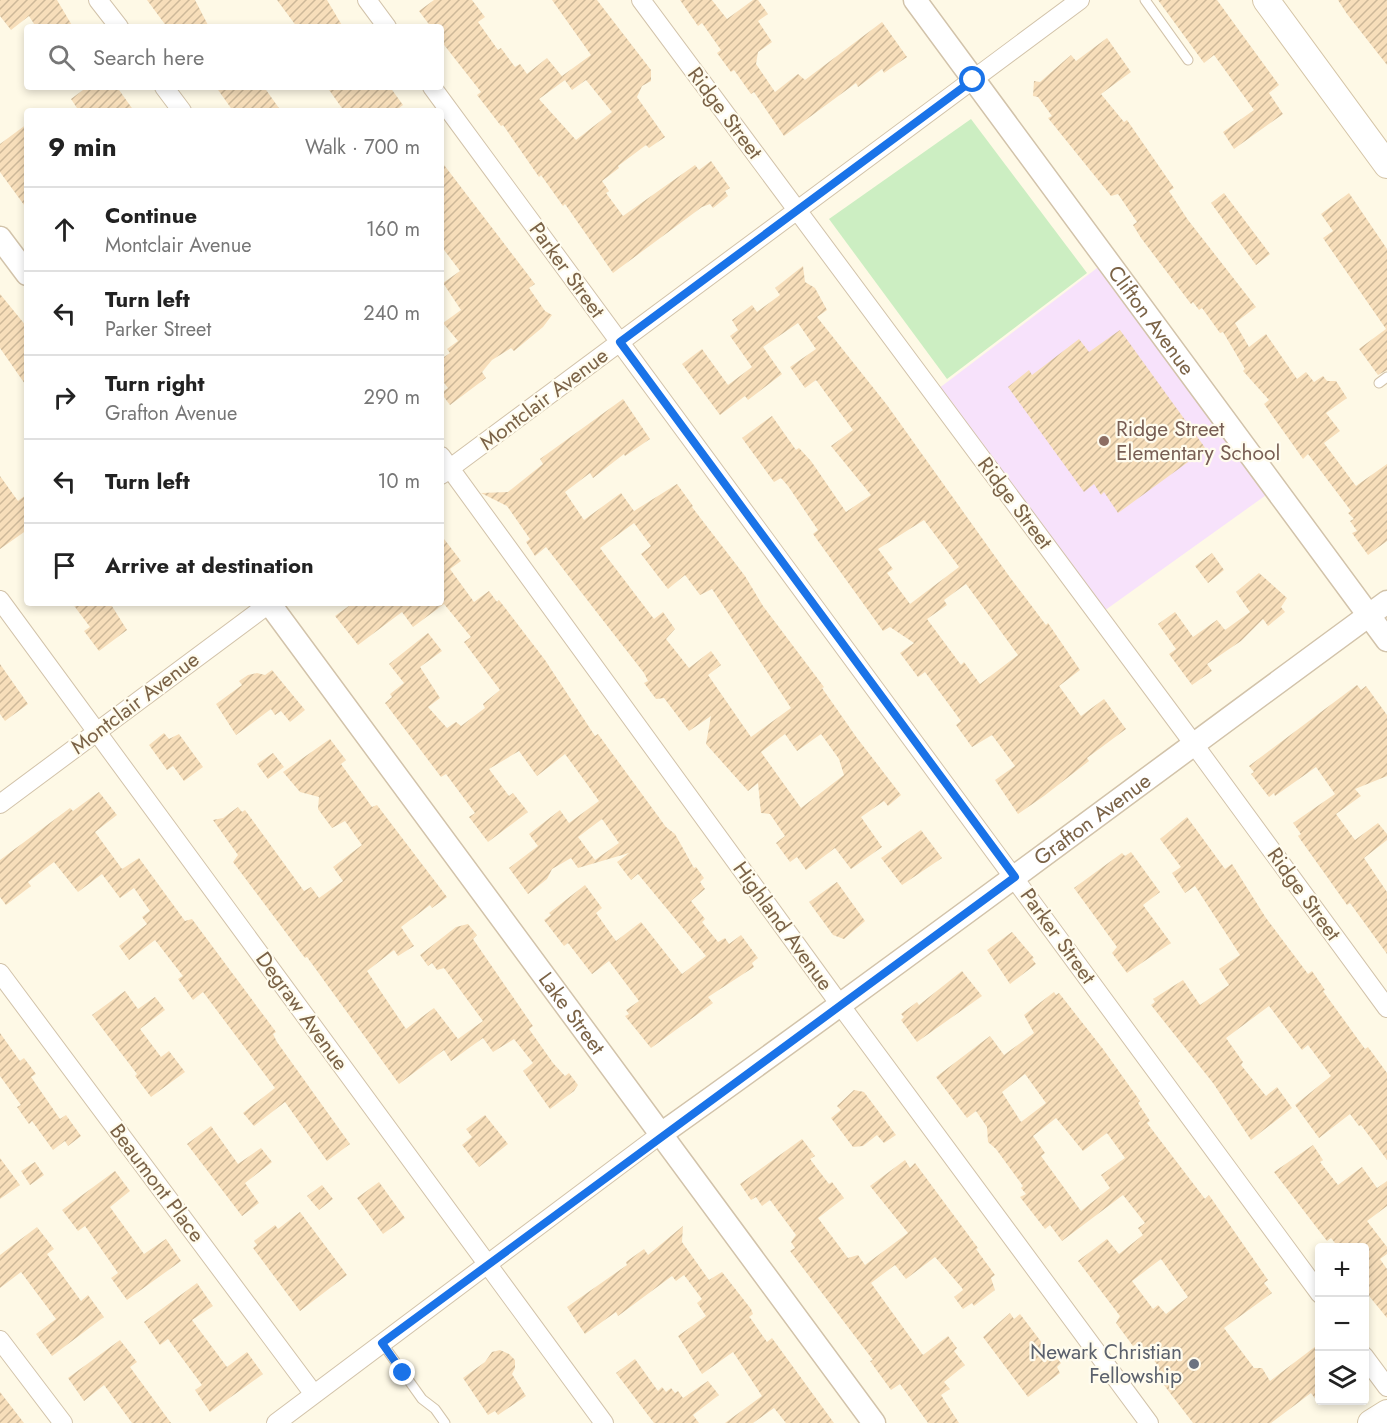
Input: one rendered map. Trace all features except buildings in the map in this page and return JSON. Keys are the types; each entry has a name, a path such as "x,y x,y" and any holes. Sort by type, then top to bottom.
{"main road":[{"path":"1266,0 1387,165"},
{"path":"1371,1423 1387,1413"}],"street":[{"path":"99,0 117,24"},
{"path":"367,0 385,24"},
{"name":"Ridge Street","path":"641,0 1193,742 1387,1008"},
{"name":"Clifton Avenue","path":"915,0 1387,640"},
{"name":"Montclair Avenue","path":"444,467 620,342 1080,0"},
{"path":"166,90 180,108"},
{"name":"Parker Street","path":"434,90 1315,1287"},
{"path":"0,238 24,270"},
{"name":"Highland Avenue","path":"444,467 1149,1423"},
{"name":"Degraw Avenue","path":"0,600 604,1423"},
{"name":"Grafton Avenue","path":"276,1423 662,1134 841,1006 1193,742 1387,602"},
{"name":"Montclair Avenue","path":"0,804 266,606"},
{"name":"Lake Street","path":"272,606 874,1423"},
{"name":"Beaumont Place","path":"0,973 313,1394"},
{"path":"0,1340 63,1423"},
{"path":"1369,1362 1387,1387"}],"lane":[{"path":"1145,0 1188,60"},
{"path":"382,1343 422,1398 435,1409 445,1423"}],"shaded area":[{"name":"Ridge Street Elementary School","path":"1101,265 1269,493 1104,611 938,389"}],"green space":[{"path":"971,119 1087,273 947,379 829,219"}],"place":[{"name":"Ridge Street Elementary School","path":"1104,441"},
{"name":"Newark Christian Fellowship","path":"1194,1364"}],"route":[{"path":"403,1373 382,1343 662,1134 841,1006 1015,877 620,342 973,80"}]}
